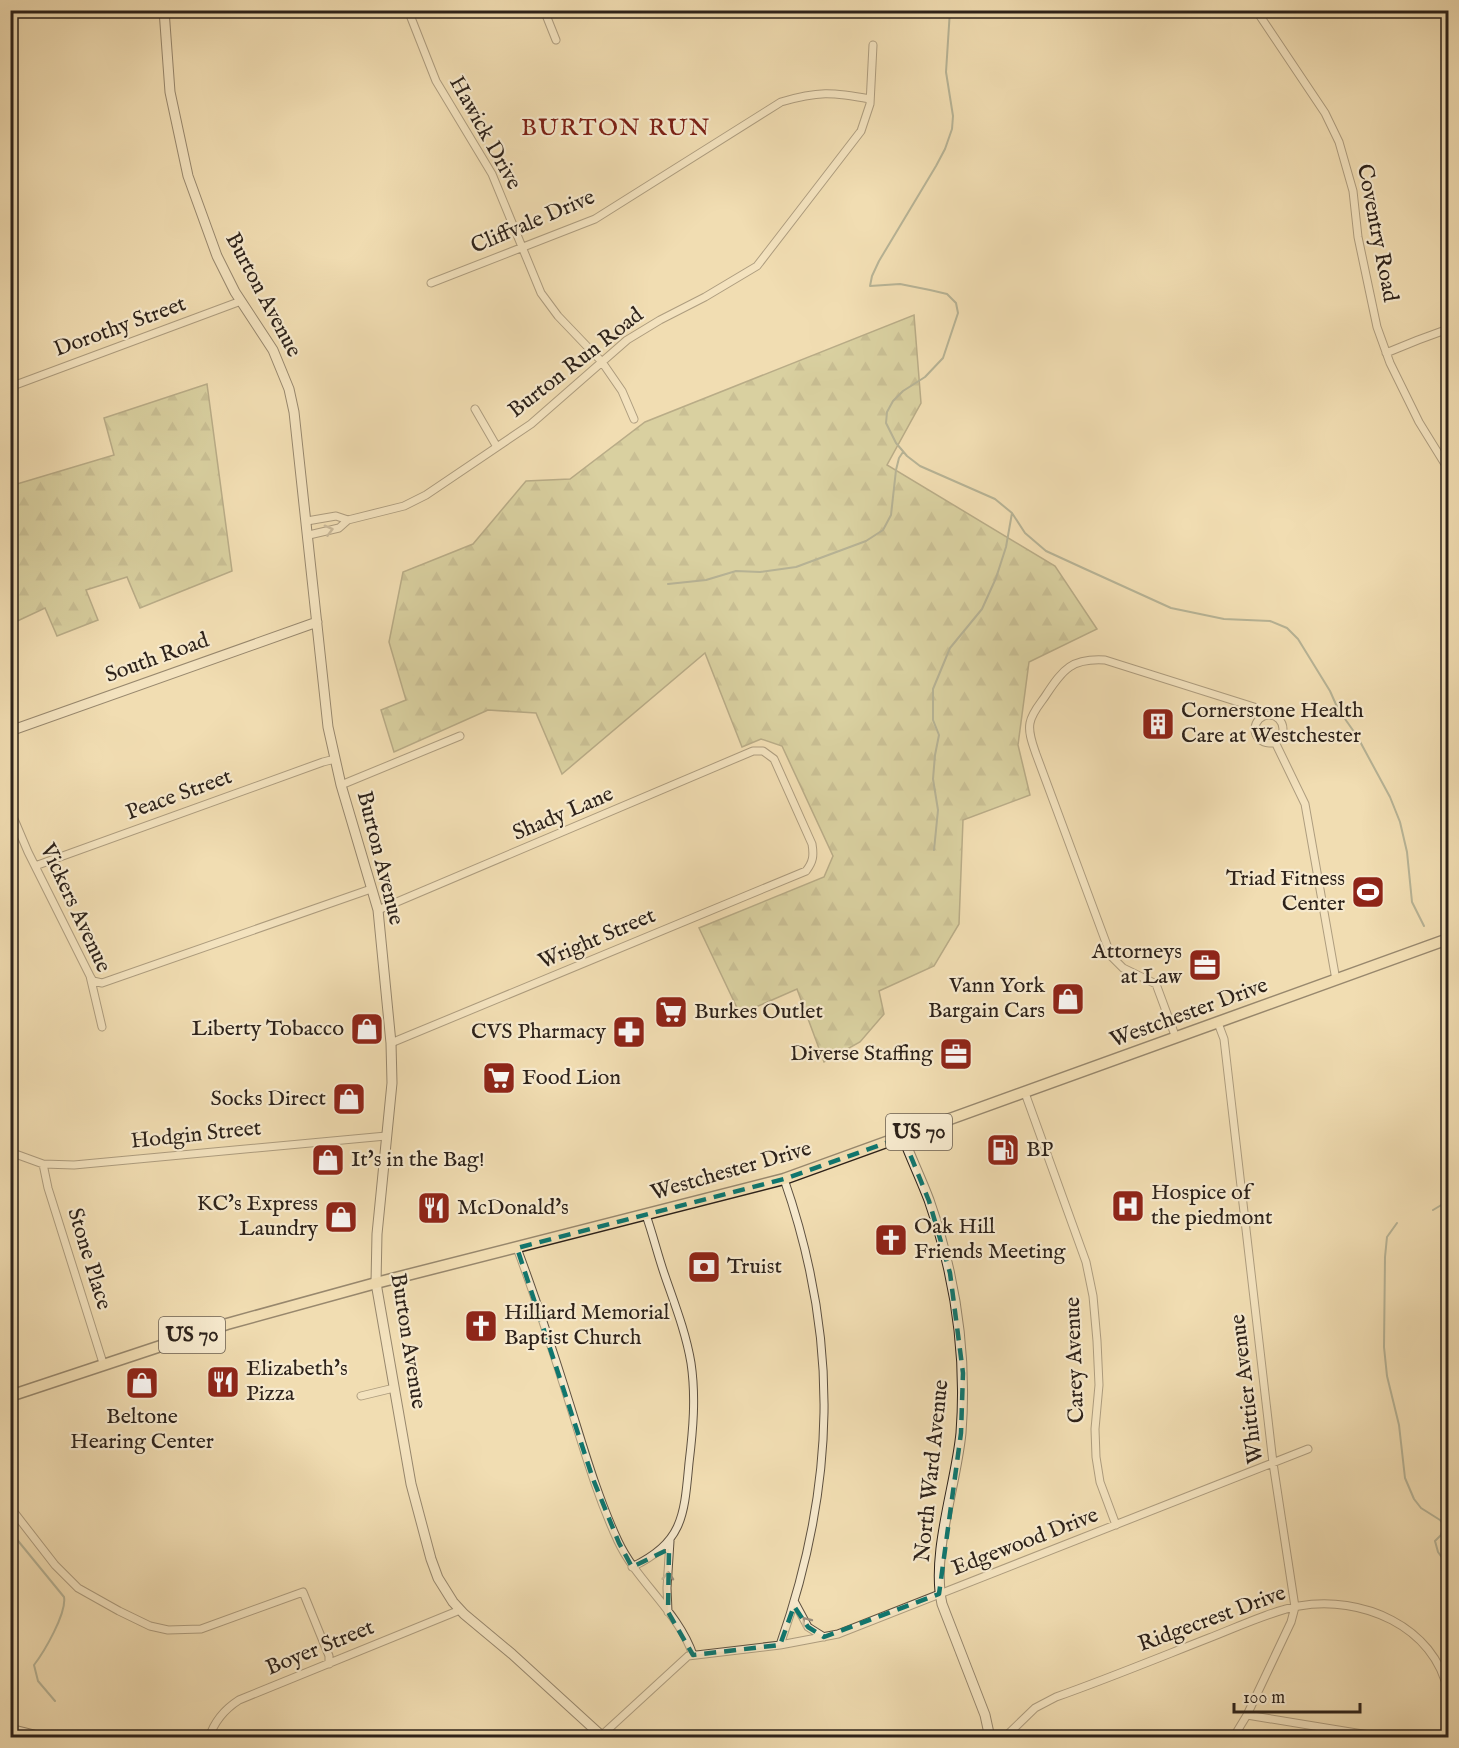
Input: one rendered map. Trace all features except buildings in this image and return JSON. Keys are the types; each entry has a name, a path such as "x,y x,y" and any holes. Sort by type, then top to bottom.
{"main road":[{"name":"Westchester Drive","path":"10,1396 103,1363 227,1324 376,1283 784,1179 1449,939"}],"street":[{"name":"Burton Avenue","path":"164,10 168,84 186,168 217,256 241,302 267,339 289,389 294,412 309,535 328,727 341,785 378,910 391,1043 392,1083 377,1234 376,1283 411,1484 438,1578 453,1602 603,1736"},
{"path":"544,10 556,40"},
{"name":"Coventry Road","path":"1256,10 1325,113 1339,142 1353,191 1358,237 1377,327 1386,353 1419,422 1449,469"},
{"name":"Hawick Drive","path":"408,11 436,81 492,174 541,293 558,316 602,362 622,391 634,419"},
{"name":"Burton Run Road","path":"309,535 339,528 348,520 404,506 426,495 531,424 627,340 757,266 861,131 870,99 873,45"},
{"name":"Cliffvale Drive","path":"431,284 596,219 781,102 808,94 835,93 870,99"},
{"name":"Dorothy Street","path":"10,387 241,302"},
{"path":"1386,353 1449,329"},
{"path":"475,409 497,447"},
{"name":"Burton Run Road","path":"307,521 336,516 348,520"},
{"name":"South Road","path":"10,731 317,622"},
{"path":"1176,1038 1156,984 1123,968 1110,956 1036,754 1030,733 1030,723 1036,709 1063,671 1077,662 1089,659 1105,660 1254,707 1264,716 1274,716 1281,722 1283,731 1275,742 1270,744 1261,741 1255,734 1255,725 1264,716"},
{"path":"341,785 460,736"},
{"path":"1275,742 1305,804 1336,980"},
{"name":"Shady Lane","path":"378,910 388,908 753,751 763,751"},
{"name":"Wright Street","path":"391,1043 806,871 813,863 812,844 774,759 763,751"},
{"name":"Peace Street","path":"35,866 334,759"},
{"name":"Vickers Avenue","path":"10,807 35,866 90,976 102,1027"},
{"path":"90,976 93,981 102,983 371,888"},
{"name":"Whittier Avenue","path":"1218,1023 1224,1039 1273,1463 1295,1607 1291,1622 1247,1715 1233,1737"},
{"name":"Carey Avenue","path":"1025,1093 1086,1262 1093,1296 1097,1341 1099,1385 1095,1429 1096,1457 1100,1482 1116,1525"},
{"name":"Hodgin Street","path":"10,1152 43,1164 74,1165 386,1136"},
{"name":"North Ward Avenue","path":"903,1137 929,1201 950,1273 956,1305 963,1373 961,1432 942,1548 939,1594 985,1715 990,1737"},
{"name":"Stone Place","path":"43,1164 48,1188 103,1363"},
{"path":"780,1645 808,1552 820,1483 824,1439 822,1344 804,1245 784,1179"},
{"path":"646,1215 681,1321 690,1363 693,1392 693,1426 684,1506 670,1541 667,1588 669,1612"},
{"path":"517,1248 538,1304 593,1479 619,1543 632,1567 669,1612 689,1643 693,1655 688,1656 603,1736"},
{"path":"361,1396 394,1388"},
{"name":"Edgewood Drive","path":"693,1655 780,1645 838,1634 1308,1449"},
{"path":"10,1507 55,1565 78,1587 150,1626 168,1630 201,1629 303,1592 329,1656 329,1664"},
{"path":"632,1567 651,1558 670,1541"},
{"path":"794,1601 808,1627 824,1637"},
{"name":"Ridgecrest Drive","path":"1004,1737 1035,1708 1056,1697 1295,1607 1326,1604 1344,1606 1378,1614 1398,1623 1420,1639 1432,1652 1449,1692"},
{"name":"Boyer Street","path":"209,1737 220,1716 230,1705 460,1610"},
{"path":"1247,1715 1387,1737"},
{"path":"1447,1737 1449,1726"},
{"path":"10,1729 46,1737"}],"highlighted area":[{"path":"903,1137 929,1201 950,1273 963,1373 961,1433 939,1594 824,1637 808,1627 794,1606 780,1645 693,1655 668,1612 669,1549 632,1567 619,1543 593,1479 517,1248 784,1179"}],"green space":[{"path":"914,315 921,403 887,465 1055,566 1097,629 1029,662 1018,745 1030,795 963,820 959,924 934,966 879,991 884,1014 860,1042 824,1062 797,989 740,1014 699,928 824,877 833,856 782,746 761,739 742,747 705,653 562,774 536,713 488,710 394,752 381,710 406,700 389,642 403,572 473,544 526,481 570,479 645,422"},
{"path":"207,384 232,571 140,608 127,577 86,590 98,620 57,636 45,608 11,624 11,453 16,451 17,484 114,455 104,418"}],"waterway":[{"path":"950,10 946,72 953,116 952,129 936,166 879,261 870,286 900,284 947,294 956,303 958,313 943,358 925,377 903,391 893,401 887,412 886,423 896,443 920,466 995,499 1012,513 1025,533 1046,551 1171,608 1224,619 1270,621 1287,628 1298,639 1330,691 1338,709 1357,736 1390,797 1400,822 1407,852 1412,902 1424,926"},
{"path":"668,584 706,580 736,571 760,572 796,567 866,541 883,530 891,515 896,470 903,452"},
{"path":"934,850 938,810 933,779 939,735 933,720 933,689 950,648 982,609 996,578 1006,547 1012,513"},
{"path":"1433,1210 1448,1201"},
{"path":"1397,1223 1387,1237 1385,1257 1384,1347 1387,1376 1399,1425 1405,1478 1414,1499 1421,1508 1444,1525 1441,1535 1435,1541 1438,1552 1448,1566"},
{"path":"10,1531 64,1597 62,1613 49,1642 34,1665 38,1681 55,1701"}],"place":[{"name":"Cornerstone Health Care at Westchester","path":"1158,724"},
{"name":"Triad Fitness Center","path":"1368,892"},
{"name":"Attorneys at Law","path":"1205,965"},
{"name":"Vann York Bargain Cars","path":"1068,999"},
{"name":"Burkes Outlet","path":"671,1012"},
{"name":"Liberty Tobacco","path":"367,1029"},
{"name":"CVS Pharmacy","path":"629,1032"},
{"name":"Diverse Staffing","path":"956,1054"},
{"name":"Food Lion","path":"499,1078"},
{"name":"Socks Direct","path":"349,1099"},
{"name":"BP","path":"1003,1150"},
{"name":"It's in the Bag!","path":"328,1160"},
{"name":"Hospice of the piedmont","path":"1128,1206"},
{"name":"McDonald's","path":"434,1208"},
{"name":"KC's Express Laundry","path":"341,1217"},
{"name":"Oak Hill Friends Meeting","path":"891,1240"},
{"name":"Truist","path":"704,1267"},
{"name":"Hilliard Memorial Baptist Church","path":"481,1326"},
{"name":"Elizabeth's Pizza","path":"223,1382"},
{"name":"Beltone Hearing Center","path":"142,1383"}],"district":[{"name":"BURTON RUN","path":"616,128"}]}
